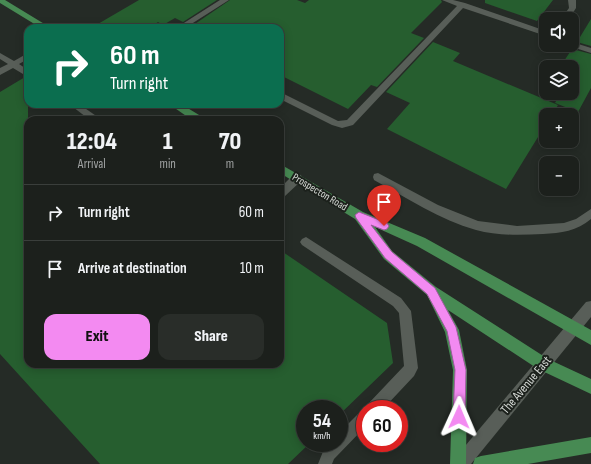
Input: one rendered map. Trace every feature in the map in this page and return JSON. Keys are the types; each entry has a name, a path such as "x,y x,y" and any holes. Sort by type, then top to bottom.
{"main road":[{"path":"0,0 40,24"},
{"path":"180,108 194,116"},
{"name":"Prospecton Road","path":"284,170 359,215 421,242 591,338"},
{"path":"359,215 388,255 431,291 543,364 591,387"},
{"path":"431,291 452,330 460,370 459,464"},
{"path":"481,464 591,445"}],"street":[{"name":"The Avenue East","path":"459,464 591,307"}],"lane":[{"path":"186,24 225,0"},
{"path":"446,0 539,32"},
{"path":"571,12 573,3 572,0"},
{"path":"284,97 335,123 342,125 350,123 462,6"},
{"path":"579,47 591,51"},
{"path":"0,55 24,71"},
{"path":"0,72 24,58"},
{"path":"79,108 91,116"},
{"path":"378,177 434,208 477,226 517,231 564,228 580,222 591,213"},
{"path":"284,190 297,178"},
{"path":"306,242 397,302 405,312 410,368 409,372 382,400"},
{"path":"326,464 329,454 356,426"}],"building":[{"path":"139,0 217,0 183,22 175,18 165,24 158,22 155,24 98,24"},
{"path":"230,0 297,0 305,3 309,0 441,0 442,2 411,33 424,38 377,87 371,85 348,109 284,77 284,24 195,24"},
{"path":"485,0 553,0 544,12 539,12 539,18 537,21 485,3"},
{"path":"591,19 591,46 579,43 579,39"},
{"path":"433,42 460,53 453,61 539,97 539,100 546,100 558,105 556,108 539,108 539,135 506,189 387,129 410,103 386,92"},
{"path":"579,51 591,54 591,88 579,110 579,108 568,108 555,103 556,100 579,100 579,60 565,60 570,52"},
{"path":"24,78 24,108 28,108 28,116 24,116 24,368 284,368 284,253 387,323 393,363 348,406 348,400 296,400 296,452 301,452 288,464 100,464 0,354 0,92"}],"route":[{"path":"384,226 359,215 388,255 431,291 452,330 460,370 459,417"}]}
